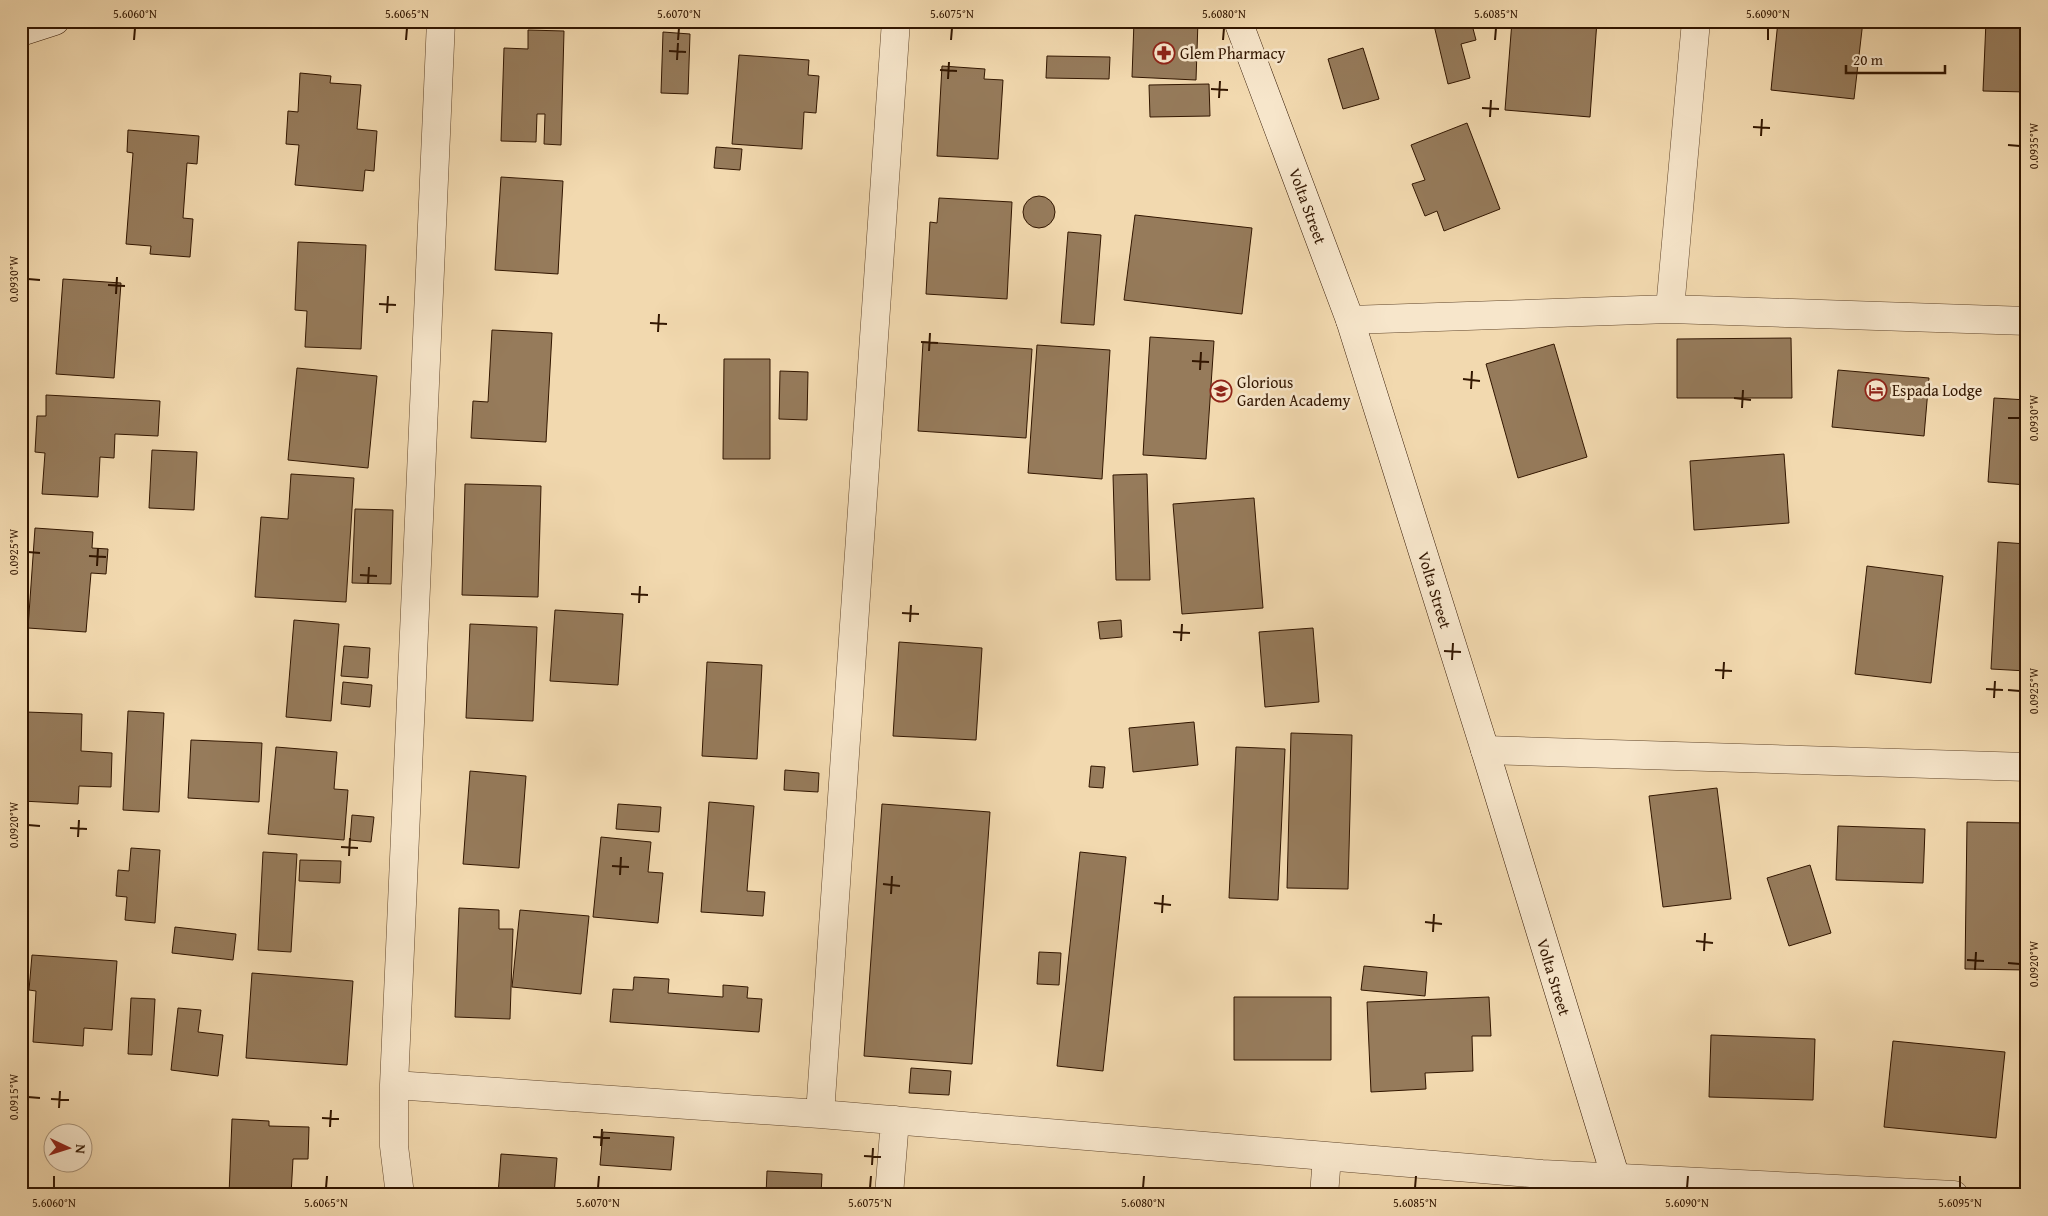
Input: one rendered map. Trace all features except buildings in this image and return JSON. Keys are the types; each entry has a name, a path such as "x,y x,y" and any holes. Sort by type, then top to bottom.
{"street":[{"path":"21,32 55,21"},
{"path":"400,1195 394,1146 394,1085 441,21"},
{"path":"820,1114 896,21"},
{"name":"Volta Street","path":"1238,21 1350,320 1485,750 1618,1186"},
{"path":"1670,309 1696,21"},
{"path":"1350,320 1670,309 2027,321"},
{"path":"1485,750 2027,767"},
{"path":"394,1085 820,1114 1327,1157 1541,1184 1954,1195"},
{"path":"888,1195 895,1120"},
{"path":"1324,1195 1327,1157"}],"place":[{"name":"Glem Pharmacy","path":"1164,53"},
{"name":"Espada Lodge","path":"1876,390"},
{"name":"Glorious Garden Academy","path":"1221,391"}]}
